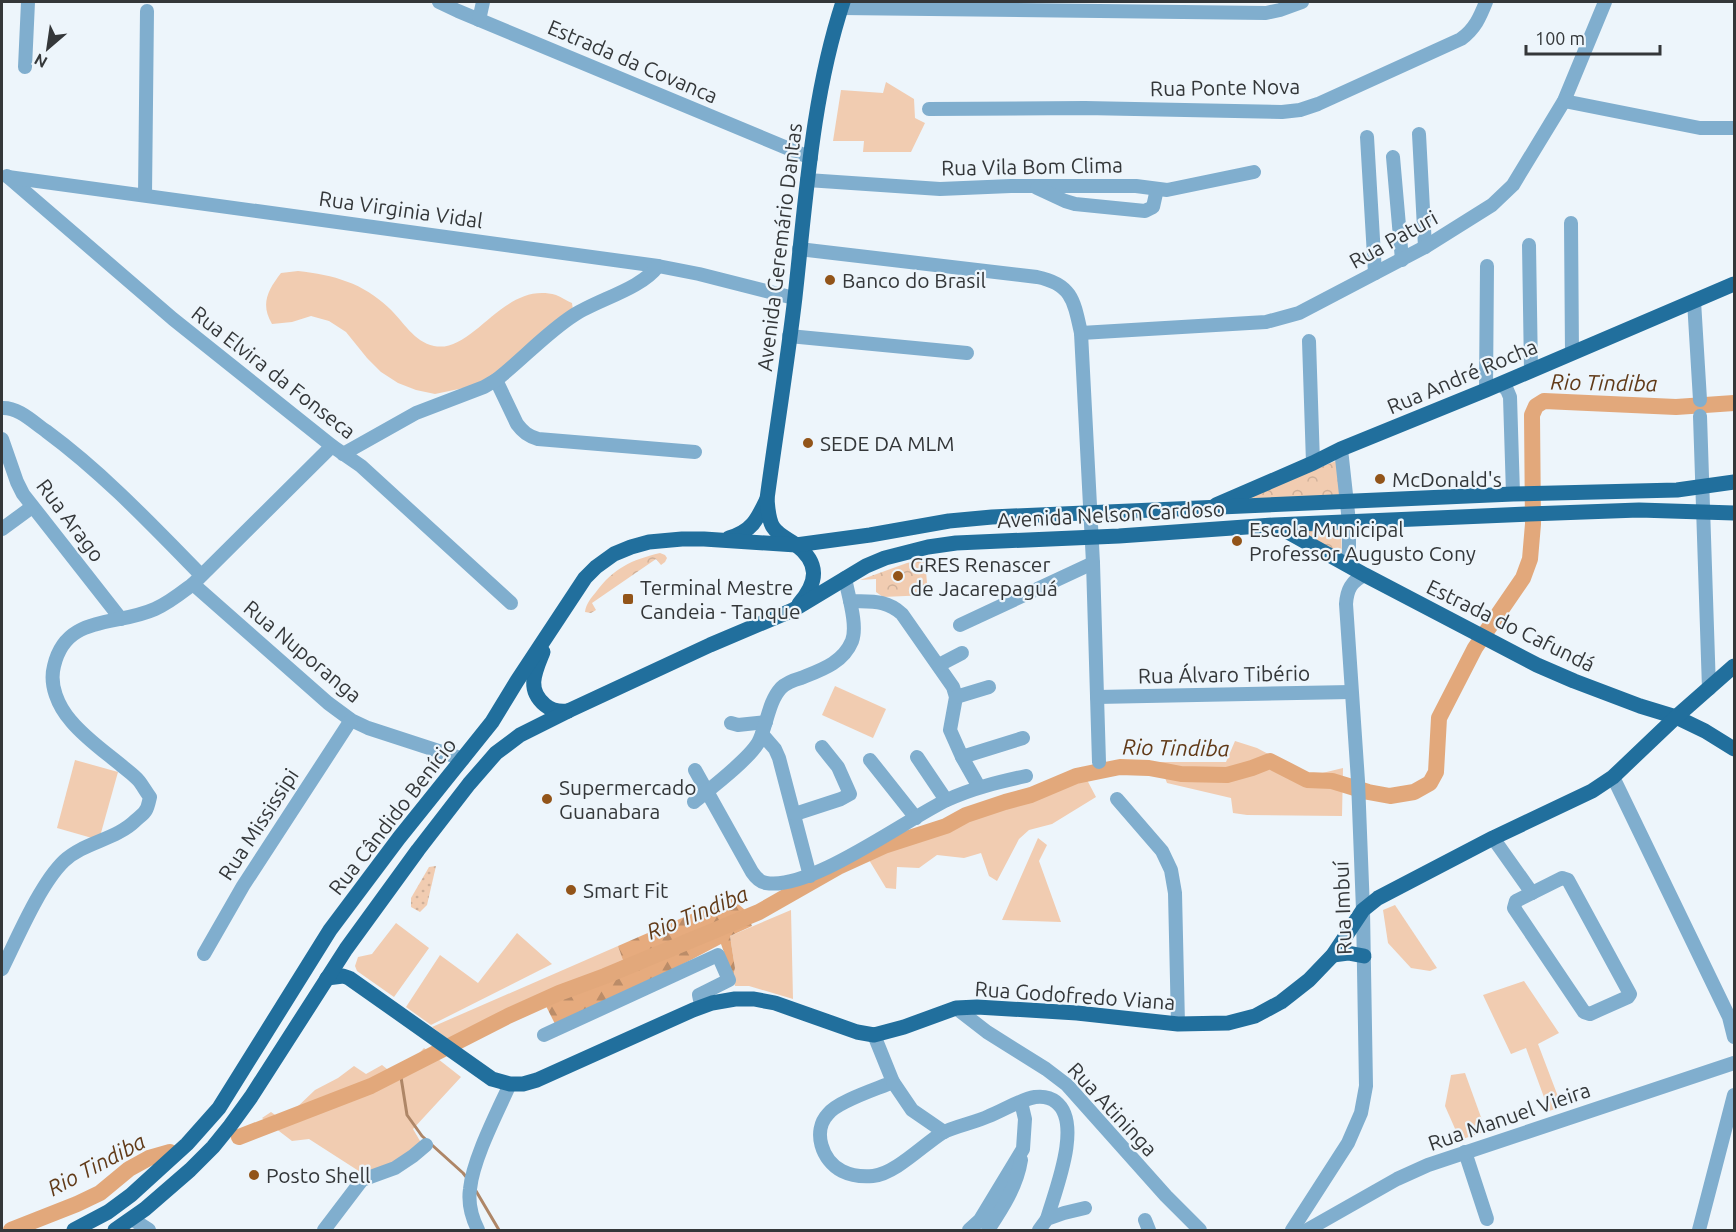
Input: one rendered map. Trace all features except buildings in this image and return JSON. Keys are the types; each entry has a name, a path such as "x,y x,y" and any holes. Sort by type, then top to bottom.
{"main road":[{"name":"Avenida Geremário Dantas","path":"793,610 810,590 814,581 814,573 811,561 796,544 773,527 769,518 767,500 795,298 807,180 824,78 842,5"},
{"name":"Rua André Rocha","path":"1207,508 1341,449 1501,384 1734,284"},
{"name":"Avenida Nelson Cardoso","path":"796,544 870,535 949,521 1034,515 1513,494 1677,490 1734,482"},
{"name":"Avenida Geremário Dantas","path":"718,539 730,538 748,529 757,520 767,500"},
{"name":"Avenida Nelson Cardoso","path":"793,610 866,566 885,558 928,547 956,543 1274,525 1533,514 1639,510 1734,513"},
{"name":"Estrada do Cafundá","path":"1274,525 1490,641 1574,681 1676,717 1734,749"},
{"name":"Rua Cândido Benício","path":"74,1230 108,1212 131,1195 187,1144 212,1117 330,930 399,838 492,722 585,578 596,567 614,554 631,547 682,538 796,544"},
{"name":"Rua Cândido Benício","path":"115,1230 132,1219 190,1170 230,1126 341,956 418,850 496,753 520,735 567,711 710,645 793,610"},
{"path":"556,622 534,675 533,684 537,698 546,707 550,710 567,711"},
{"name":"Rua Godofredo Viana","path":"510,1084 523,1084 549,1075 705,1005 735,999 765,1001 857,1032 874,1035 956,1008 977,1007 1077,1013 1178,1024 1228,1023 1255,1016 1281,1002 1309,980 1333,955 1363,910 1378,898 1493,838 1592,791 1613,777 1734,666"},
{"path":"1333,955 1348,953 1364,956"},
{"path":"341,956 349,978"},
{"path":"327,978 343,976 349,978 492,1079 510,1084"}],"street":[{"path":"25,67 28,2"},
{"name":"Estrada da Covanca","path":"439,2 811,158"},
{"path":"479,20 483,2"},
{"path":"842,5 1248,13 1273,11 1302,2"},
{"name":"Rua Ponte Nova","path":"929,109 1085,108 1282,112 1300,110 1461,39 1470,33 1486,2"},
{"name":"Rua Paturi","path":"1080,333 1266,322 1299,313 1425,247 1492,205 1514,185 1564,102 1605,2"},
{"path":"145,195 147,11"},
{"path":"1564,102 1700,128 1734,128"},
{"path":"1419,134 1425,247"},
{"path":"1367,137 1375,273"},
{"path":"1393,157 1401,260"},
{"name":"Rua Vila Bom Clima","path":"807,180 940,189 1011,186 1136,186 1176,190 1254,172"},
{"name":"Rua Virginia Vidal","path":"4,175 658,266 795,298"},
{"name":"Rua Elvira da Fonseca","path":"4,175 173,319 381,483 511,603"},
{"path":"1035,187 1076,204 1145,211 1153,207 1157,189"},
{"path":"1570,223 1572,353"},
{"path":"1529,244 1531,370"},
{"path":"799,249 1049,280 1070,294 1075,304 1080,333 1093,563 1099,762"},
{"path":"2,969 38,898 64,861 79,850 105,840 130,826 146,811 150,797 139,780 82,733 60,706 53,689 52,673 61,645 68,637 78,630 154,610 166,603 197,580 338,450 416,413 495,381 564,321 586,307 649,276 658,266"},
{"path":"1486,390 1487,266"},
{"path":"1694,301 1700,400"},
{"path":"789,336 967,353"},
{"path":"1309,341 1313,463"},
{"path":"495,381 517,424 531,437 695,452"},
{"path":"1501,384 1510,397 1513,494"},
{"name":"Rua Nuporanga","path":"2,408 15,411 28,418 93,467 121,493 197,580 328,703 351,720 368,728 463,759"},
{"path":"1700,416 1709,689"},
{"name":"Rua Arago","path":"2,439 17,482 32,507 121,619"},
{"path":"1341,449 1349,522 1349,565"},
{"path":"2,529 32,507"},
{"path":"960,625 1093,563"},
{"name":"Rua Imbuí","path":"1292,1230 1348,1143 1361,1113 1366,1086 1358,788 1346,604 1347,595 1353,583 1365,575"},
{"path":"694,802 754,750 780,689 792,681 826,668 836,662 846,651 854,634 845,578"},
{"path":"850,601 886,603 895,607 939,665 953,687 956,698 951,715 952,737 979,787"},
{"path":"939,665 962,653"},
{"path":"956,698 989,687"},
{"name":"Rua Álvaro Tibério","path":"1097,697 1351,692"},
{"name":"Rua Mississipi","path":"204,954 243,886 351,720"},
{"path":"731,723 764,728"},
{"path":"764,728 779,758 810,876"},
{"path":"962,757 1023,738"},
{"path":"795,814 850,794 838,767 822,747"},
{"path":"917,757 946,801"},
{"path":"870,760 916,818"},
{"path":"695,770 756,878 766,883 810,876 946,801 979,787 1026,776"},
{"path":"1613,777 1729,1017 1734,1037"},
{"path":"1117,799 1162,851 1171,870 1175,893 1178,1024"},
{"path":"1493,838 1532,893"},
{"path":"1562,878 1568,880 1629,992 1629,996 1590,1014 1584,1012 1514,908 1516,901 1532,893 1562,878"},
{"path":"544,1035 718,954 729,980 699,995 705,1005"},
{"name":"Rua Atininga","path":"956,1008 987,1032 1046,1069 1066,1085 1166,1196 1200,1230"},
{"path":"874,1035 893,1082 912,1110 944,1132"},
{"name":"Rua Manuel Vieira","path":"1307,1230 1397,1179 1428,1165 1734,1063"},
{"path":"893,1082 844,1103 828,1113 821,1125 819,1141 826,1156 841,1171 859,1177 877,1176 898,1165 944,1132 1036,1097 1048,1097 1058,1103 1065,1113 1068,1128 1065,1157 1047,1218 1039,1230"},
{"path":"478,1230 471,1213 470,1189 473,1172 510,1084"},
{"path":"1699,1230 1734,1095"},
{"path":"988,1230 1009,1196 1019,1173 1025,1119 1021,1102"},
{"path":"324,1230 362,1180 395,1168 426,1145"},
{"path":"969,1230 980,1220 1023,1149"},
{"path":"1466,1152 1487,1219"},
{"path":"1047,1218 1085,1208"},
{"path":"132,1219 149,1230"}],"green space":[{"path":"886,82 914,99 915,118 925,123 911,152 863,152 864,141 833,141 841,90 883,93"},
{"path":"298,271 336,278 369,292 389,308 415,336 434,346 449,345 462,339 505,307 520,298 537,293 556,295 572,303 573,310 497,375 478,385 435,394 398,383 381,372 346,332 329,321 311,316 292,322 272,324 268,317 266,304 269,291 281,273"},
{"path":"1338,460 1342,498 1242,500"},
{"path":"1341,526 1342,559 1285,528"},
{"path":"660,553 667,558 665,562 661,565 656,559 592,603 596,610 591,613 585,612 592,597 617,571 632,562"},
{"name":"GRES Renascer de Jacarepaguá","path":"925,559 928,595 883,597 876,592 876,579 860,580 907,563"},
{"path":"835,686 886,709 873,738 822,715"},
{"path":"1235,741 1257,748 1314,775 1343,768 1342,816 1233,813 1231,798 1167,783 1159,762 1226,762"},
{"path":"75,760 118,772 99,840 57,828"},
{"path":"1086,778 1096,797 1052,824 1029,830 1019,839 997,881 989,876 981,853 964,858 937,855 919,868 897,867 896,889 886,888 869,860 997,807 1033,798 1073,780"},
{"path":"1038,838 1047,845 1039,861 1061,922 1002,920"},
{"path":"436,866 427,905 420,912 411,907 411,898 429,867"},
{"path":"730,897 745,910 752,926 730,936 735,968 733,977 721,944 636,989 555,1024 542,998 623,960 618,946"},
{"path":"1395,905 1437,968 1430,971 1411,968 1388,943 1383,910"},
{"path":"791,910 793,999 749,986 735,986 730,936"},
{"path":"396,923 429,948 394,997 357,971 355,966 358,957 372,954"},
{"path":"517,933 552,964 431,1025 406,1007 440,955 478,983"},
{"path":"618,946 624,960 449,1040 432,1027"},
{"path":"1524,981 1559,1033 1538,1044 1562,1107 1549,1111 1526,1048 1511,1054 1483,995"},
{"path":"424,1048 461,1077 413,1129 423,1146 395,1166 365,1175 309,1139 292,1141 262,1118 271,1112 278,1117 294,1110 315,1090 338,1078 354,1066 366,1074 382,1065 397,1077"},
{"path":"1465,1073 1486,1131 1460,1140 1445,1106 1451,1075"}],"waterway":[{"name":"Rio Tindiba","path":"239,1137 371,1086 508,1016 559,993 759,912 838,867 884,846 946,826 966,815 1031,795 1076,776 1120,767 1149,768 1181,774 1227,775 1270,761 1307,780 1332,781 1390,796 1414,792 1430,783 1436,772 1439,718 1475,648 1523,578 1530,559 1533,524 1532,415 1536,406 1544,401 1676,407 1734,403"},
{"path":"400,1071 407,1115 422,1136 467,1178"},
{"name":"Rio Tindiba","path":"11,1230 100,1193 129,1169 149,1158 170,1152"},
{"path":"476,1191 499,1230"}],"place":[{"name":"Banco do Brasil","path":"830,280"},
{"name":"SEDE DA MLM","path":"808,443"},
{"name":"McDonald's","path":"1380,479"},
{"name":"Escola Municipal Professor Augusto Cony","path":"1237,541"},
{"name":"GRES Renascer de Jacarepaguá","path":"898,576"},
{"name":"Terminal Mestre Candeia - Tanque","path":"628,599"},
{"name":"Supermercado Guanabara","path":"547,799"},
{"name":"Smart Fit","path":"571,890"},
{"name":"Posto Shell","path":"254,1175"}]}
